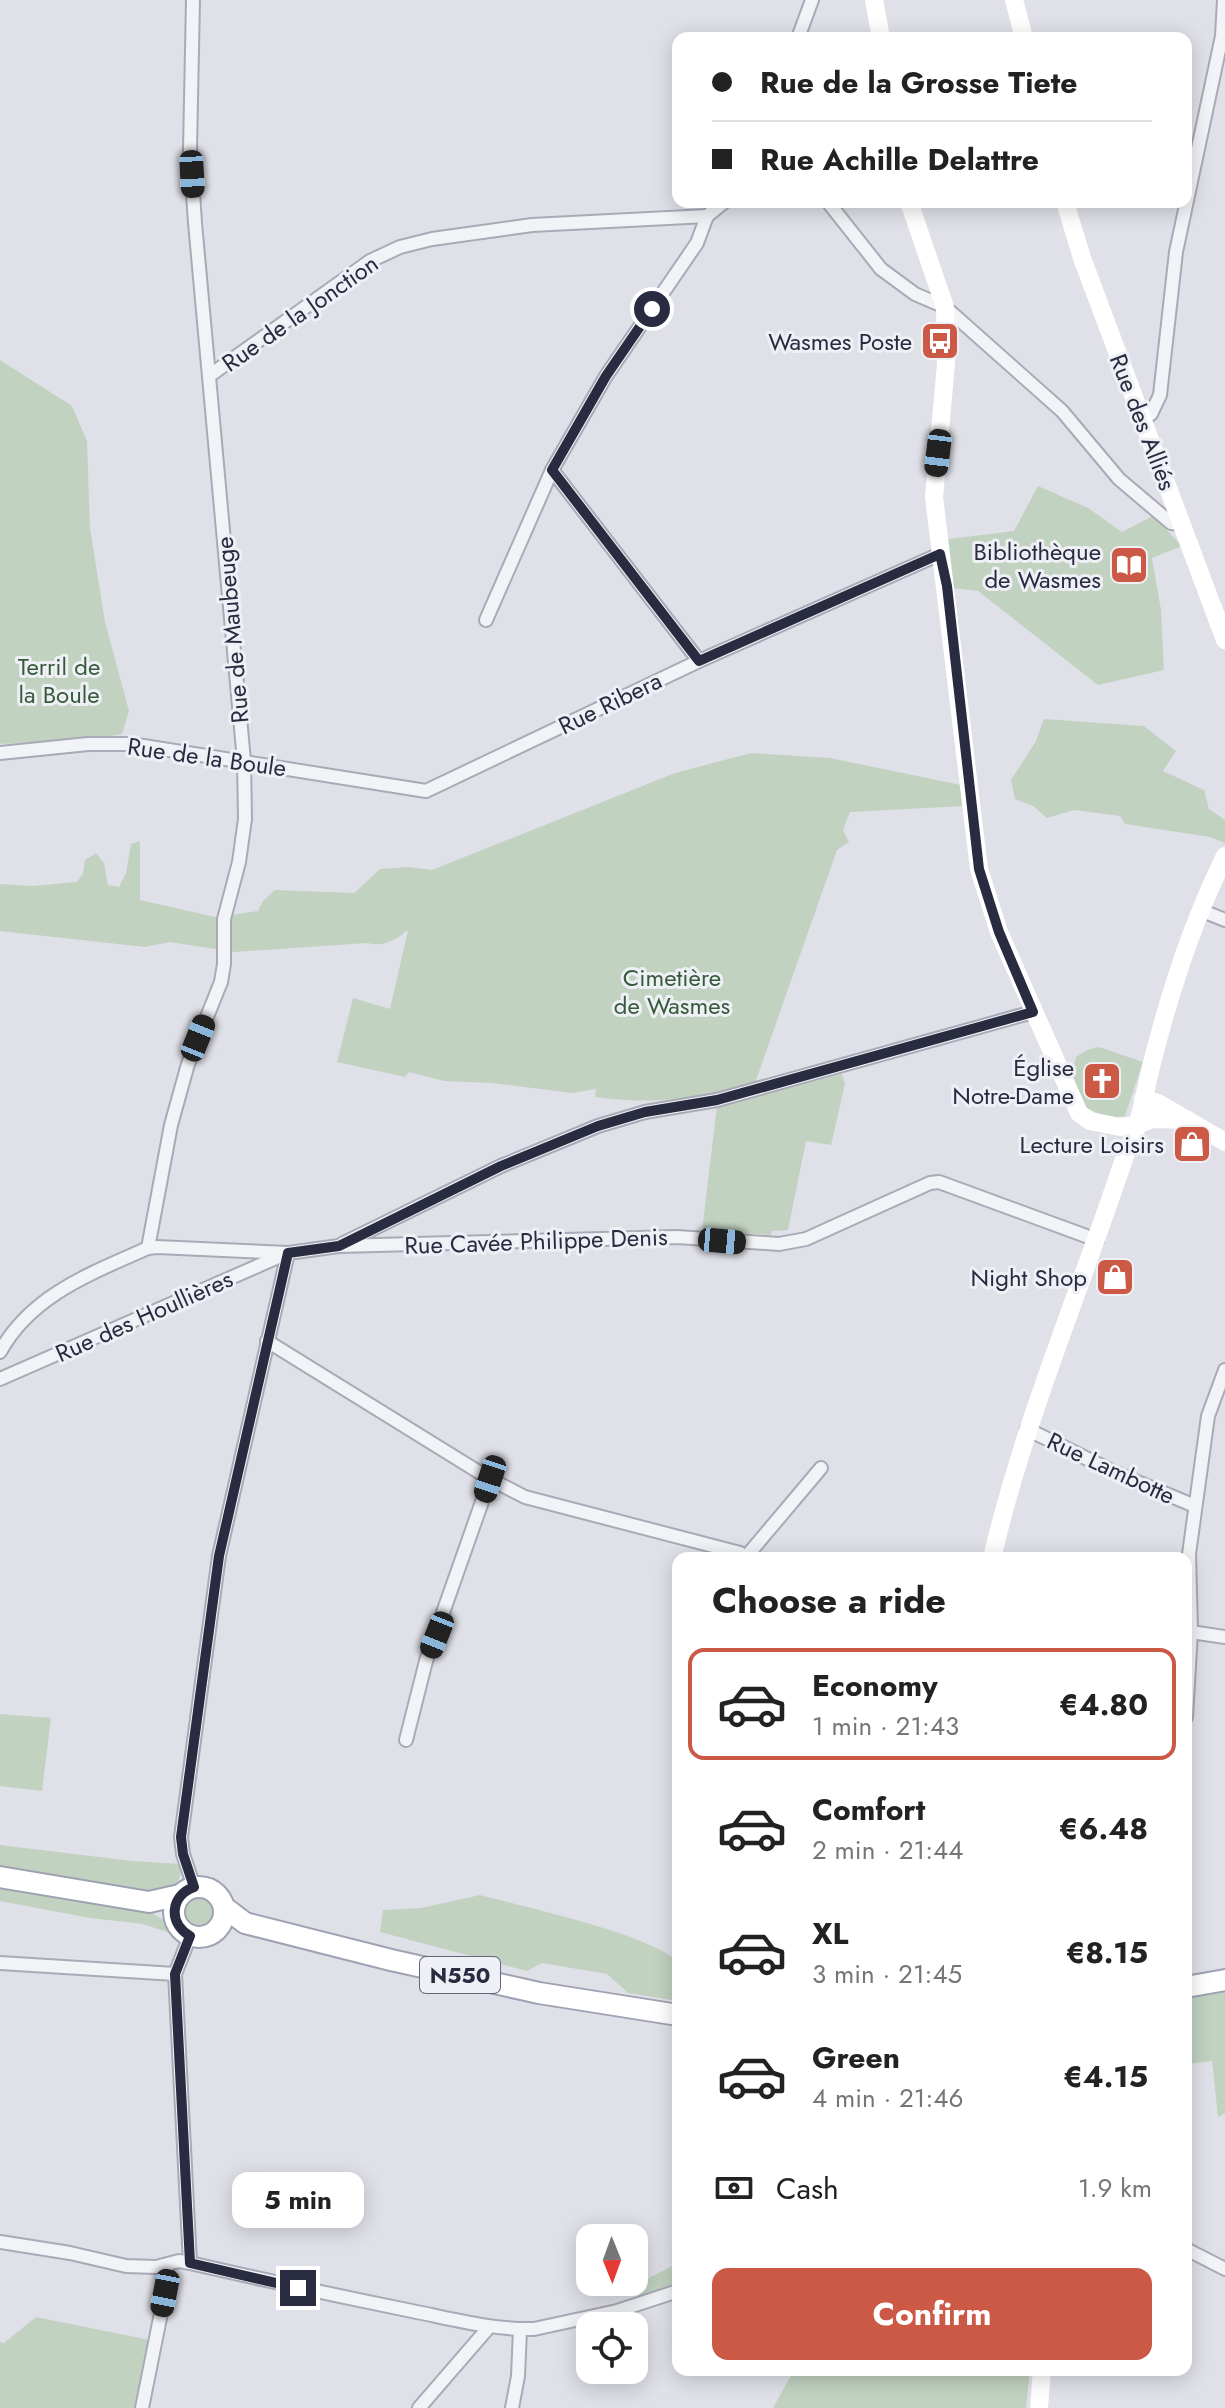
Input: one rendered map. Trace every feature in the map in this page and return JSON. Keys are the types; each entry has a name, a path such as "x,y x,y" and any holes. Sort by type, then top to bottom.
{"main road":[{"path":"0,1877 149,1902 175,1918"},
{"name":"N550","path":"187,1891 211,1890 218,1894 224,1907 245,1923 539,1993 672,2014"},
{"path":"149,1902 187,1891"},
{"path":"187,1891 174,1910 183,1932 190,1936"},
{"path":"216,1931 223,1920 224,1907"},
{"name":"N550","path":"190,1936 204,1937 245,1923"},
{"path":"1192,1986 1225,1980"}],"street":[{"name":"Rue de Maubeuge","path":"148,1248 171,1125 188,1064 221,982 227,898 239,862 245,819 244,761 190,149 193,0"},
{"path":"800,32 812,0"},
{"path":"874,0 880,32"},
{"path":"1014,0 1022,32"},
{"path":"1192,177 1222,36 1224,0"},
{"path":"486,620 552,470 606,376 697,243 707,216 717,208"},
{"path":"833,208 881,269 915,294 945,307 1062,411 1119,479 1171,523 1181,524"},
{"path":"911,208 945,307 946,364 935,485 940,554 947,586 979,869 999,932 1079,1113 1090,1121 1131,1126 1153,1119 1188,1120"},
{"name":"Rue des Alliés","path":"1067,208 1079,251 1225,640"},
{"path":"1142,420 1151,414 1160,395 1176,252 1185,208"},
{"name":"Rue de la Jonction","path":"209,376 370,261 400,247 432,239 532,225 707,216"},
{"path":"597,363 606,376"},
{"path":"552,470 699,661"},
{"name":"Rue Ribera","path":"412,791 426,791 699,661 940,554"},
{"name":"Rue de la Boule","path":"0,753 88,744 131,744 412,791"},
{"path":"994,1552 1027,1429 1128,1147 1125,1137 1143,1099 1183,951 1225,856"},
{"path":"1200,910 1225,920"},
{"path":"339,1246 501,1166 598,1126 645,1112 717,1100 1033,1012"},
{"path":"1143,1099 1158,1103 1225,1142"},
{"name":"Rue Cavée Philippe Denis","path":"288,1253 339,1246 677,1237 779,1244 806,1239 921,1186 939,1182 1097,1240"},
{"path":"0,1352 19,1323 53,1295 84,1276 148,1248 288,1253 234,1482 215,1582 181,1837 187,1891"},
{"name":"Rue des Houllières","path":"0,1379 288,1253"},
{"path":"267,1341 490,1479 525,1497 729,1552"},
{"path":"1190,1552 1208,1416 1225,1370"},
{"name":"Rue Lambotte","path":"1027,1429 1118,1474 1195,1506"},
{"path":"748,1552 821,1468"},
{"path":"406,1740 426,1661 490,1479"},
{"path":"1192,1632 1225,1637"},
{"path":"190,1936 175,1974 190,2263"},
{"path":"0,1963 175,1974"},
{"path":"0,2242 126,2266 167,2265 179,2261 325,2294 489,2327 520,2330 617,2311 672,2293"},
{"path":"1192,2252 1225,2269"},
{"path":"142,2408 165,2293 167,2265"},
{"path":"419,2408 489,2327"},
{"path":"512,2408 518,2376 520,2330"},
{"path":"1039,2408 1042,2376"}],"green space":[{"name":"Terril de la Boule","path":"0,360 72,406 87,441 90,528 105,622 129,711 122,734 0,744"},
{"path":"1038,486 1088,508 1122,532 1153,516 1182,546 1152,558 1161,610 1164,670 1098,685 978,591 952,588 941,540 1014,531"},
{"path":"1044,719 1144,726 1176,751 1163,771 1204,790 1209,809 1225,820 1225,843 1210,837 1125,824 1120,816 1074,810 1047,818 1033,806 1015,799 1011,780 1036,741"},
{"name":"Cimetière de Wasmes","path":"751,753 830,758 961,785 964,806 850,812 843,830 849,842 837,850 754,1086 675,1099 616,1099 595,1097 596,1089 573,1093 444,1081 409,1072 405,1077 337,1062 353,998 390,1009 408,930 384,944 234,952 170,942 145,947 0,931 0,884 32,886 77,882 83,873 85,860 96,853 104,863 108,885 119,887 126,873 131,844 140,841 140,900 224,919 258,911 263,901 275,890 354,893 380,869 408,867 432,870 675,773"},
{"path":"1099,1047 1143,1062 1125,1116 1109,1118 1086,1108 1071,1075 1076,1057"},
{"path":"842,1074 845,1084 831,1145 806,1141 788,1230 772,1231 771,1235 702,1231 717,1106"},
{"path":"0,1714 51,1718 42,1791 0,1786"},
{"path":"0,1845 181,1864 176,1885 148,1910 163,1920 170,1933 143,1924 90,1918 0,1901"},
{"path":"199,1893 213,1898 218,1912 213,1926 199,1931 185,1926 180,1912 185,1898"},
{"path":"480,1895 585,1922 642,1941 672,1958 672,2000 628,1993 607,1974 542,1963 527,1971 380,1932 383,1910 421,1908"},
{"path":"1225,1985 1225,2113 1218,2117 1212,2061 1192,2063 1192,1991"},
{"path":"672,2266 672,2290 641,2299 640,2296 648,2296 648,2278"},
{"path":"36,2317 150,2340 136,2408 0,2408 0,2342 4,2343"},
{"path":"791,2376 1029,2376 1026,2408 773,2408"}],"place":[{"name":"Wasmes Poste","path":"940,341"},
{"name":"Bibliothèque de Wasmes","path":"1129,565"},
{"name":"Église Notre-Dame","path":"1102,1081"},
{"name":"Lecture Loisirs","path":"1192,1144"},
{"name":"Night Shop","path":"1115,1277"}],"route":[{"path":"298,2288 190,2263 175,1974 190,1936 178,1926 174,1910 180,1895 194,1887 181,1837 215,1582 234,1482 288,1253 339,1246 501,1166 598,1126 645,1112 717,1100 1033,1012 986,898 979,869 947,586 940,554 699,661 552,470 606,376 652,309"}]}
